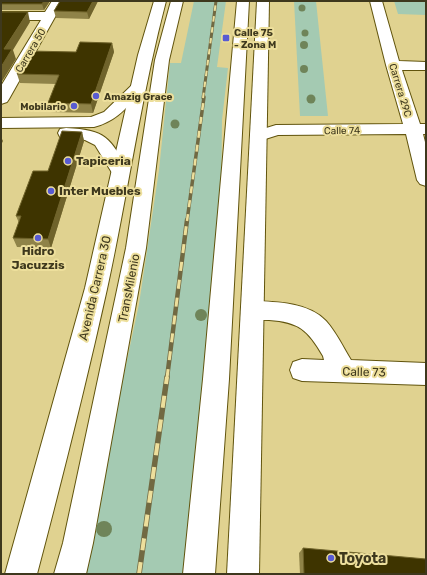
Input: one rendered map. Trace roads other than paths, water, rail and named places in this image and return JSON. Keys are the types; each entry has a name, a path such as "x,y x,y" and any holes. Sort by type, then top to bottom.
{"main road":[{"name":"Carrera 50","path":"1,99 58,1"},
{"name":"Avenida Carrera 30","path":"21,574 96,288 145,55 160,1"},
{"name":"TransMilenio","path":"70,574 136,248 162,60 178,1"},
{"path":"199,574 217,364 243,1"},
{"path":"243,574 252,310 260,136 263,1"},
{"name":"Carrera 29C","path":"376,1 393,65 419,129 426,180"},
{"path":"1,16 50,16"},
{"path":"393,65 426,66"},
{"path":"1,123 94,122 110,115 138,87"},
{"name":"Calle 74","path":"260,136 276,130 419,129"},
{"path":"1,131 90,134 105,145 120,172"},
{"path":"252,310 287,313 299,316 316,326 344,372"},
{"name":"Calle 73","path":"302,370 426,374"}],"railway":[{"path":"203,98 216,1"},
{"path":"187,221 204,97"},
{"path":"167,378 187,220"},
{"path":"139,574 167,377"}],"place":[{"name":"Calle 75 - Zona M","path":"226,38"},
{"name":"Amazig Grace","path":"96,96"},
{"name":"Mobilario","path":"74,106"},
{"name":"Tapiceria","path":"68,161"},
{"name":"Inter Muebles","path":"51,191"},
{"name":"Hidro Jacuzzis","path":"38,238"},
{"name":"Toyota","path":"331,558"}]}
